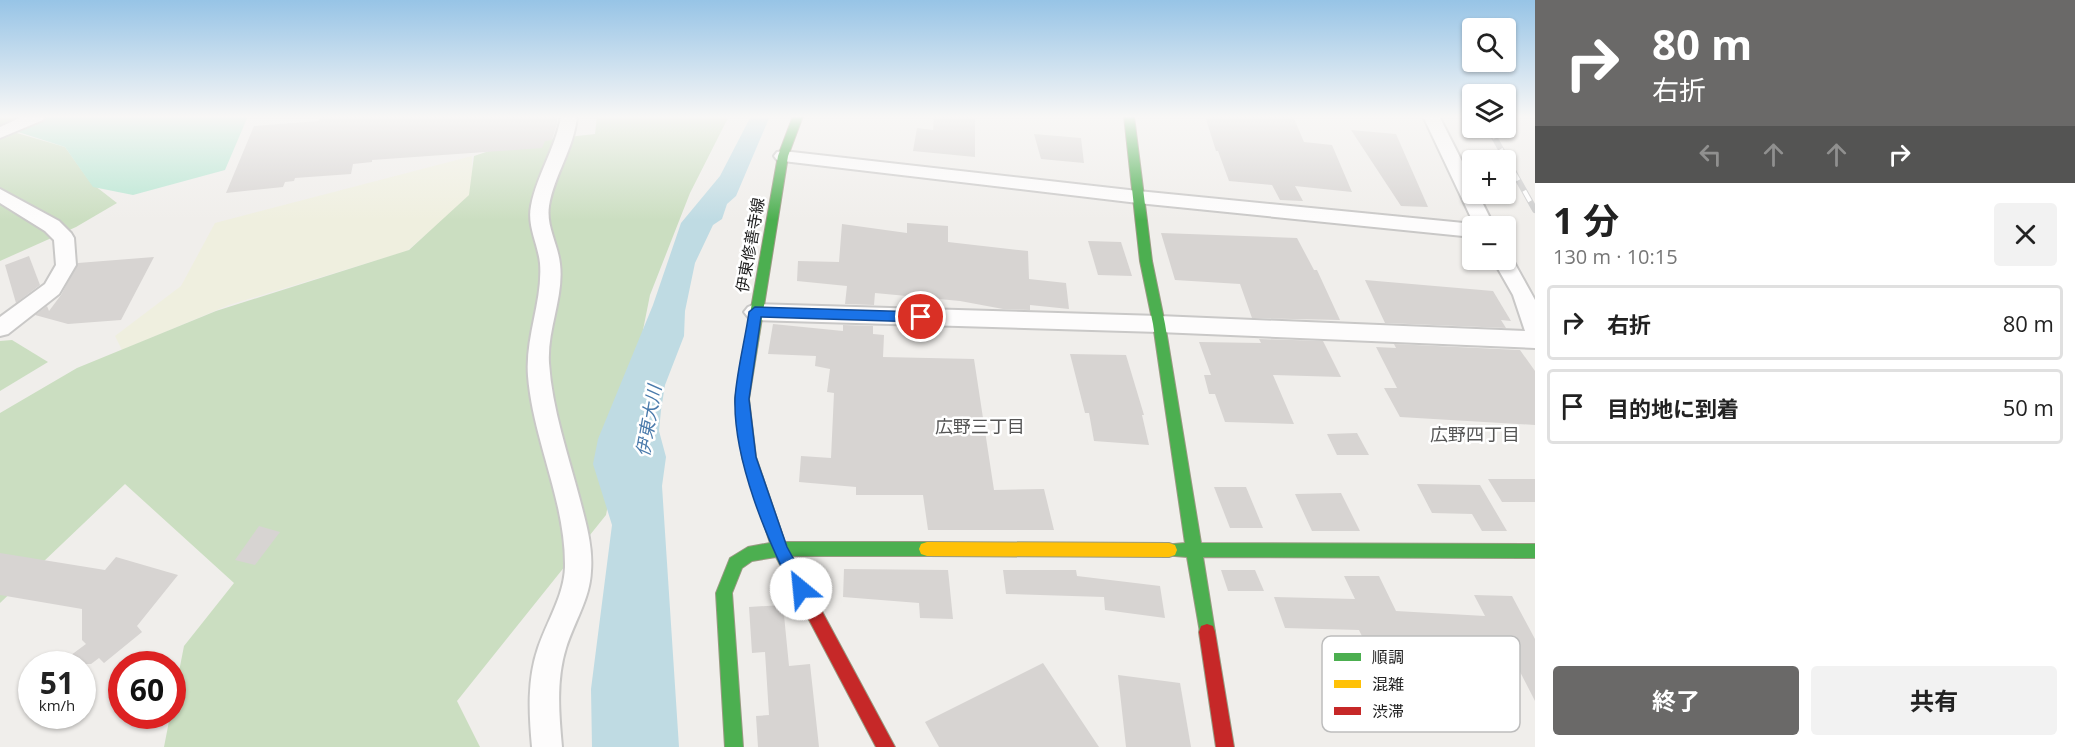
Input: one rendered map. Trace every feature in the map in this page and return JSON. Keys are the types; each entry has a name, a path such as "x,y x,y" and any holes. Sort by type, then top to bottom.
{"street":[{"path":"547,747 543,693 552,650 568,611 578,572 576,536 542,395 537,360 540,327 550,291 550,261 540,232 540,207 548,179 563,151"},
{"name":"伊東修善寺線","path":"785,151 755,312 742,399 749,457 780,549 886,747"},
{"path":"1133,151 1146,261 1159,324 1192,548 1225,747"},
{"path":"1448,151 1480,216"},
{"path":"783,156 1138,198 1462,229"},
{"path":"0,195 52,226 64,238 66,264 52,289 0,328"},
{"path":"1511,270 1529,292 1535,330"},
{"path":"755,312 1159,324 1535,340"},
{"path":"734,747 724,593 729,570 747,553 780,549 1192,548 1535,551"}],"green space":[{"path":"0,151 68,151 90,182 117,203 76,227 0,261"},
{"path":"68,151 233,151 225,170 133,195 93,187"},
{"path":"489,151 711,151 690,193 650,295 606,515 457,701 480,747 164,747 167,729 186,729 186,651 183,651 184,646 234,583 125,484 0,603 0,413 77,368 216,311 409,250 469,195 474,156"},
{"path":"472,156 473,194 407,251 229,305 122,350 115,336 181,286 215,223"},
{"path":"12,340 48,362 0,391 0,341"}],"water":[{"name":"伊東大川","path":"733,151 755,151 736,196 727,204 722,219 713,225 695,263 685,311 684,336 665,385 661,410 659,431 666,457 662,486 679,747 592,747 591,689 612,525 593,464 598,439 653,305 681,223 720,176"}],"building":[{"path":"244,151 501,151 372,160 372,162 353,164 351,174 295,178 294,181 285,182 283,187 226,193"},
{"path":"913,151 975,151 975,157"},
{"path":"1039,151 1083,151 1084,163 1041,159"},
{"path":"1216,151 1334,151 1352,192 1295,186 1303,201 1280,200 1272,185 1229,181 1218,151"},
{"path":"1365,151 1403,151 1428,207 1401,206"},
{"path":"907,223 948,226 948,242 1028,251 1029,279 1066,283 1069,309 1030,305 1030,310 1003,309 960,301 875,293 874,305 845,304 847,286 797,281 798,261 839,262 842,224 907,233"},
{"path":"1161,233 1297,238 1314,270 1317,270 1340,320 1252,318 1240,284 1175,280"},
{"path":"1088,241 1121,242 1132,276 1098,275"},
{"path":"29,256 40,285 16,303 5,265"},
{"path":"154,257 121,320 68,324 35,315 47,306 49,311 61,295 78,263"},
{"path":"1365,280 1493,291 1511,321 1501,320 1506,328 1385,323"},
{"path":"773,324 843,331 843,325 873,326 873,334 884,335 883,357 974,359 994,490 1044,489 1054,530 928,530 923,495 856,495 856,487 799,482 801,456 831,458 834,393 827,392 830,369 815,366 816,356 768,354"},
{"path":"1259,339 1323,341 1341,377 1273,375 1294,424 1225,422 1215,394 1209,394 1204,375 1211,375 1199,342 1261,343"},
{"path":"1394,344 1520,350 1535,371 1535,425 1400,417 1384,388 1397,388 1376,347 1396,348"},
{"path":"1070,354 1126,355 1144,415 1142,415 1149,445 1094,441 1089,413 1085,413"},
{"path":"1357,433 1369,455 1337,455 1327,434"},
{"path":"1488,479 1535,479 1535,502 1502,502"},
{"path":"1417,484 1480,485 1507,531 1482,531 1472,514 1432,513"},
{"path":"1214,487 1246,487 1263,528 1230,528"},
{"path":"1341,493 1360,531 1312,531 1295,494"},
{"path":"259,526 280,532 255,565 235,560"},
{"path":"0,553 105,570 116,557 178,575 137,626 142,632 119,651 108,651 108,660 104,663 99,658 96,660 96,651 77,651 86,644 82,640 82,609 0,595"},
{"path":"844,569 948,570 953,619 920,618 919,603 843,597"},
{"path":"1003,570 1076,570 1077,576 1160,586 1165,618 1105,610 1104,597 1006,594"},
{"path":"1221,570 1255,570 1264,591 1228,591"},
{"path":"1344,576 1379,576 1396,611 1485,616 1474,595 1512,596 1535,639 1535,701 1520,672 1520,636 1362,636 1359,630 1285,628 1274,597 1355,599"},
{"path":"783,605 789,666 810,664 819,747 758,747 756,716 769,715 765,652 752,653 749,607"},
{"path":"1043,663 1099,747 939,747 925,722"},
{"path":"1118,675 1180,683 1191,747 1126,747"}],"railway":[{"path":"1502,151 1535,210"}],"traffic: fast":[{"path":"785,151 742,399 749,457 780,549 804,594"},
{"path":"1133,151 1146,261 1159,324 1207,632"},
{"path":"734,747 724,593 736,563 748,554 780,549 927,549"},
{"path":"1169,550 1535,551"}],"traffic: slow":[{"path":"927,549 1169,550"}],"traffic: jam":[{"path":"804,594 886,747"},
{"path":"1207,632 1225,747"}],"district":[{"name":"広野三丁目","path":"980,427"},
{"name":"広野四丁目","path":"1475,435"}],"route":[{"path":"801,589 780,549 749,457 742,399 755,312 921,317"}]}
